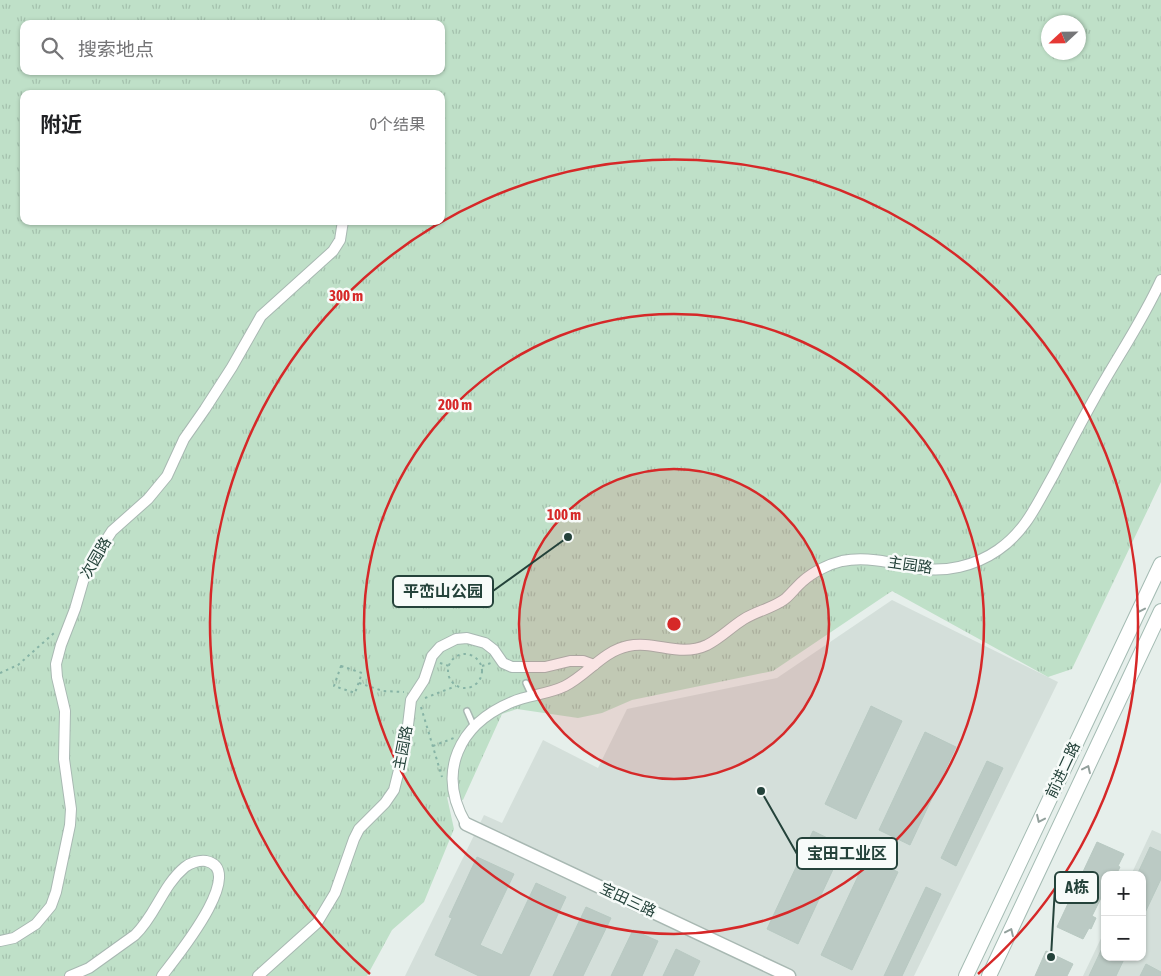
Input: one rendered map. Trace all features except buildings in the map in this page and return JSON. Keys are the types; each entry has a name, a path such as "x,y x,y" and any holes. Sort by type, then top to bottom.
{"main road":[{"name":"前进二路","path":"966,976 1161,564"},
{"name":"前进二路","path":"989,976 1161,611"}],"street":[{"name":"次园路","path":"0,941 14,938 36,924 51,906 56,892 70,826 71,809 64,759 65,711 56,670 61,645 72,618 86,571 95,554 117,526 161,485 171,469 189,430 228,374 256,324 266,311 333,251 340,240 342,225"},
{"name":"主园路","path":"466,824 456,804 453,788 453,773 459,748 474,727 496,710 532,696 563,687 609,654 627,646 636,644 671,650 685,650 709,644 747,617 782,601 808,577 841,561 855,559 890,561 918,568 943,570 971,564 997,552 1018,535 1033,512 1096,395 1137,327 1161,280"},
{"name":"主园路","path":"258,976 317,923 335,893 359,829 385,803 394,790 406,742 411,700 424,680 436,651 450,641 473,638 494,650 504,662 512,667 545,667 570,661 594,665"},
{"name":"宝田三路","path":"466,824 789,976"},
{"path":"70,976 89,968 136,935 163,892 185,867 197,861 209,862 214,865 219,877 217,891 208,912 162,976"}],"lane":[{"path":"526,683 532,696"},
{"path":"467,711 474,727"}],"path":[{"path":"0,673 18,665 72,618"},
{"path":"443,780 419,701 457,685 471,687 479,681 482,666 476,658 468,654 458,656 451,662 449,675 457,685"},
{"path":"342,666 362,673 359,683 355,693 334,686 342,666"},
{"path":"359,683 383,691 415,692"},
{"path":"432,746 458,736"}],"shaded area":[{"path":"892,600 1058,682 914,976 405,976 484,815 502,823 543,740 598,768 627,709 777,678"},
{"path":"1152,830 1161,834 1161,976 1083,976 1101,938 1101,961 1146,961 1146,871 1133,871"}],"green space":[{"path":"0,0 1161,0 1161,482 1072,669 1048,677 892,591 773,671 632,700 602,713 578,718 517,709 502,714 463,800 447,797 454,829 424,902 392,930 367,976 0,976"}],"place":[{"name":"平峦山公园","path":"568,537"},
{"name":"宝田工业区","path":"761,791"},
{"name":"A栋","path":"1051,957"}]}
